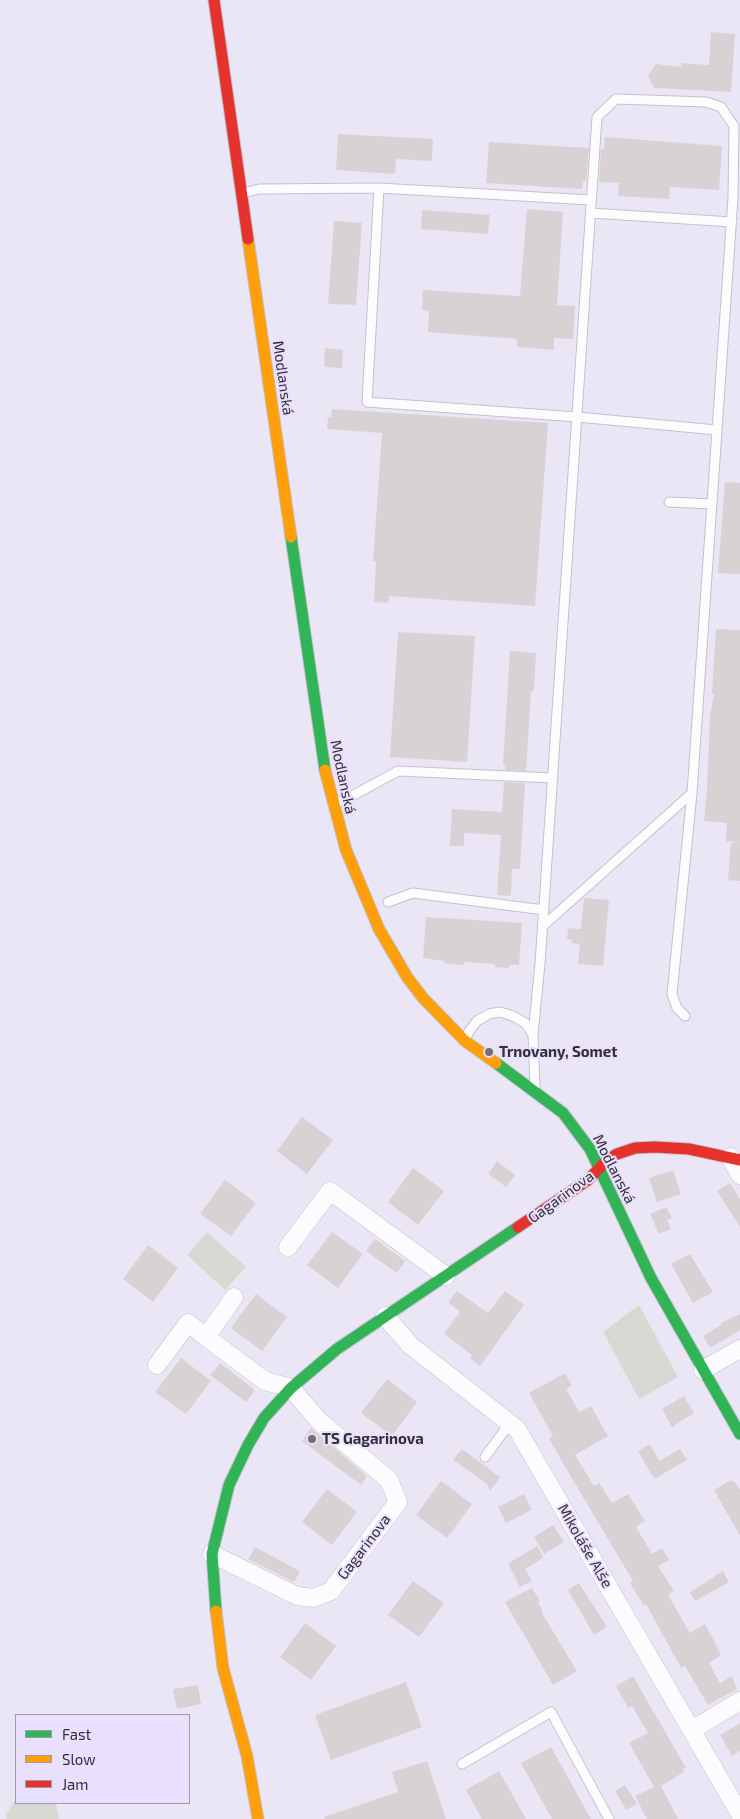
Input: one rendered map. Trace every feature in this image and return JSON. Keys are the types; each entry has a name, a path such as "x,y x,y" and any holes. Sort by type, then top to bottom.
{"street":[{"name":"Modlanská","path":"214,0 322,756 332,805 346,850 367,903 394,956 423,998 482,1055 535,1091 563,1113 590,1149 651,1278 740,1434"},
{"name":"Gagarinova","path":"258,1819 247,1756 223,1668 217,1622 212,1554 229,1485 248,1445 264,1418 290,1388 338,1349 588,1180 600,1167 617,1154 634,1148 655,1147 689,1149 735,1158"},
{"path":"735,1158 740,1175"},
{"path":"288,1247 330,1191 446,1276"},
{"path":"206,1337 234,1297"},
{"name":"Mikoláše Alše","path":"385,1316 410,1345 517,1429 740,1814"},
{"path":"157,1365 188,1323 265,1381 290,1388"},
{"path":"703,1370 740,1349"},
{"name":"Gagarinova","path":"212,1554 297,1596 314,1598 331,1591 398,1502 389,1480 319,1421 290,1388"},
{"path":"692,1730 740,1701"}],"lane":[{"path":"535,1091 533,1034 543,926 597,118 616,99 706,102 721,106 734,126 732,222 718,430 692,793 672,994 677,1008 684,1016"},
{"path":"379,188 367,402 577,417 718,430"},
{"path":"242,193 258,189 379,188 591,200"},
{"path":"591,213 732,222"},
{"path":"669,502 712,504"},
{"path":"332,805 398,770 553,778"},
{"path":"543,926 692,793"},
{"path":"388,902 413,893 544,910"},
{"path":"465,1040 477,1021 489,1014 500,1012 513,1016 524,1023 533,1034"},
{"path":"485,1457 510,1423"},
{"path":"462,1764 551,1712 609,1819"}],"shaded area":[{"path":"207,1232 246,1267 225,1290 187,1255"},
{"path":"639,1305 678,1377 639,1399 603,1332"},
{"path":"15,1800 15,1804 56,1804 59,1819 7,1819 5,1816"}],"building":[{"path":"711,32 735,34 731,92 654,88 648,76 656,64 681,67 681,63 709,65"},
{"path":"338,134 433,139 432,161 396,159 395,174 336,170"},
{"path":"605,137 722,146 719,190 670,187 669,199 618,196 619,183 599,182 601,149 604,149"},
{"path":"489,142 589,148 586,181 583,181 582,189 486,183"},
{"path":"527,209 563,212 557,305 575,306 573,339 554,338 554,350 517,347 517,339 428,332 429,311 422,310 423,290 520,296"},
{"path":"422,210 490,215 488,234 421,229"},
{"path":"334,221 362,223 356,305 328,304"},
{"path":"325,348 343,350 342,368 324,367"},
{"path":"332,409 548,423 535,606 389,596 388,603 374,602 376,562 373,561 382,433 327,429 328,417 331,417"},
{"path":"725,482 740,483 740,574 718,573"},
{"path":"716,629 740,630 740,843 726,841 727,823 704,821 710,716 714,694 712,694"},
{"path":"398,632 475,636 467,762 390,757"},
{"path":"510,651 536,653 534,691 531,691 526,771 505,770 505,765 503,765"},
{"path":"504,782 525,783 520,869 512,869 511,896 497,895 501,835 464,833 464,846 450,846 452,809 502,812"},
{"path":"731,843 740,843 740,881 728,880"},
{"path":"584,898 609,900 603,966 578,964 580,944 571,943 572,940 567,939 568,928 581,929"},
{"path":"426,917 522,923 519,965 509,965 509,968 495,967 495,964 464,962 464,965 443,963 444,961 423,958"},
{"path":"302,1117 333,1140 307,1174 277,1151"},
{"path":"497,1161 515,1175 506,1187 488,1174"},
{"path":"413,1168 444,1191 418,1225 388,1202"},
{"path":"673,1170 681,1194 657,1202 649,1178"},
{"path":"225,1180 256,1203 231,1236 200,1214"},
{"path":"730,1183 740,1199 740,1227 717,1191"},
{"path":"666,1207 672,1218 667,1220 671,1229 659,1234 650,1214"},
{"path":"332,1232 363,1254 338,1288 307,1265"},
{"path":"375,1239 405,1261 397,1273 366,1251"},
{"path":"148,1245 178,1268 153,1302 123,1279"},
{"path":"690,1254 713,1292 693,1303 671,1264"},
{"path":"457,1291 488,1313 505,1291 524,1305 480,1366 470,1358 472,1355 444,1334 460,1312 448,1302"},
{"path":"256,1294 287,1317 262,1351 231,1328"},
{"path":"740,1314 740,1330 710,1348 703,1336 721,1325 721,1323"},
{"path":"181,1358 211,1381 186,1414 155,1392"},
{"path":"220,1363 255,1390 246,1402 210,1375"},
{"path":"565,1373 572,1386 566,1389 579,1412 591,1406 608,1436 575,1455 594,1486 599,1483 612,1503 628,1494 645,1521 636,1527 652,1554 662,1548 669,1560 658,1566 674,1591 668,1595 690,1633 705,1624 721,1655 709,1663 720,1683 732,1676 737,1689 708,1705 685,1666 681,1668 646,1604 644,1606 630,1583 633,1581 561,1460 549,1438 553,1436 529,1393"},
{"path":"387,1379 417,1402 392,1436 361,1413"},
{"path":"684,1396 694,1413 672,1427 662,1409"},
{"path":"311,1428 367,1476 361,1485 302,1441"},
{"path":"650,1444 659,1461 680,1449 687,1460 654,1479 638,1451"},
{"path":"462,1449 500,1477 490,1491 487,1484 453,1460"},
{"path":"731,1480 735,1482 740,1490 740,1536 714,1490"},
{"path":"441,1481 472,1504 447,1538 416,1515"},
{"path":"327,1489 357,1512 332,1545 302,1522"},
{"path":"524,1494 532,1510 506,1523 498,1507"},
{"path":"553,1525 564,1542 544,1554 534,1537"},
{"path":"538,1546 543,1558 525,1569 532,1581 520,1587 508,1563"},
{"path":"255,1547 300,1571 294,1582 248,1559"},
{"path":"723,1571 729,1582 695,1601 690,1592"},
{"path":"413,1581 444,1603 419,1637 388,1615"},
{"path":"579,1583 607,1627 594,1635 568,1590"},
{"path":"532,1588 540,1601 538,1602 542,1613 577,1671 553,1685 505,1602"},
{"path":"305,1623 336,1646 311,1680 280,1657"},
{"path":"633,1676 686,1768 683,1769 684,1772 661,1786 678,1819 647,1819 635,1796 654,1787 629,1743 648,1733 632,1706 628,1708 616,1686"},
{"path":"406,1682 422,1727 331,1760 315,1715"},
{"path":"198,1685 201,1704 177,1709 173,1689"},
{"path":"740,1723 740,1751 732,1756 720,1735"},
{"path":"551,1747 591,1819 552,1819 521,1763"},
{"path":"427,1761 446,1819 324,1819 324,1817 398,1792 392,1772"},
{"path":"499,1771 526,1819 482,1819 466,1790"},
{"path":"625,1785 637,1804 626,1810 615,1791"}],"traffic: fast":[{"path":"291,537 325,770"},
{"path":"496,1063 563,1113 590,1149 651,1278 740,1434"},
{"path":"216,1611 212,1554 229,1485 248,1445 264,1418 291,1388 337,1349 518,1227"}],"traffic: slow":[{"path":"248,239 291,537"},
{"path":"325,770 346,850 379,929 407,977 423,998 465,1041 496,1063"},
{"path":"216,1611 223,1668 247,1756 258,1819"}],"traffic: jam":[{"path":"214,0 248,239"},
{"path":"518,1227 588,1180 607,1160 617,1154 635,1148 689,1149 740,1160"}],"place":[{"name":"Trnovany, Somet","path":"489,1052"},
{"name":"TS Gagarinova","path":"312,1439"}]}
